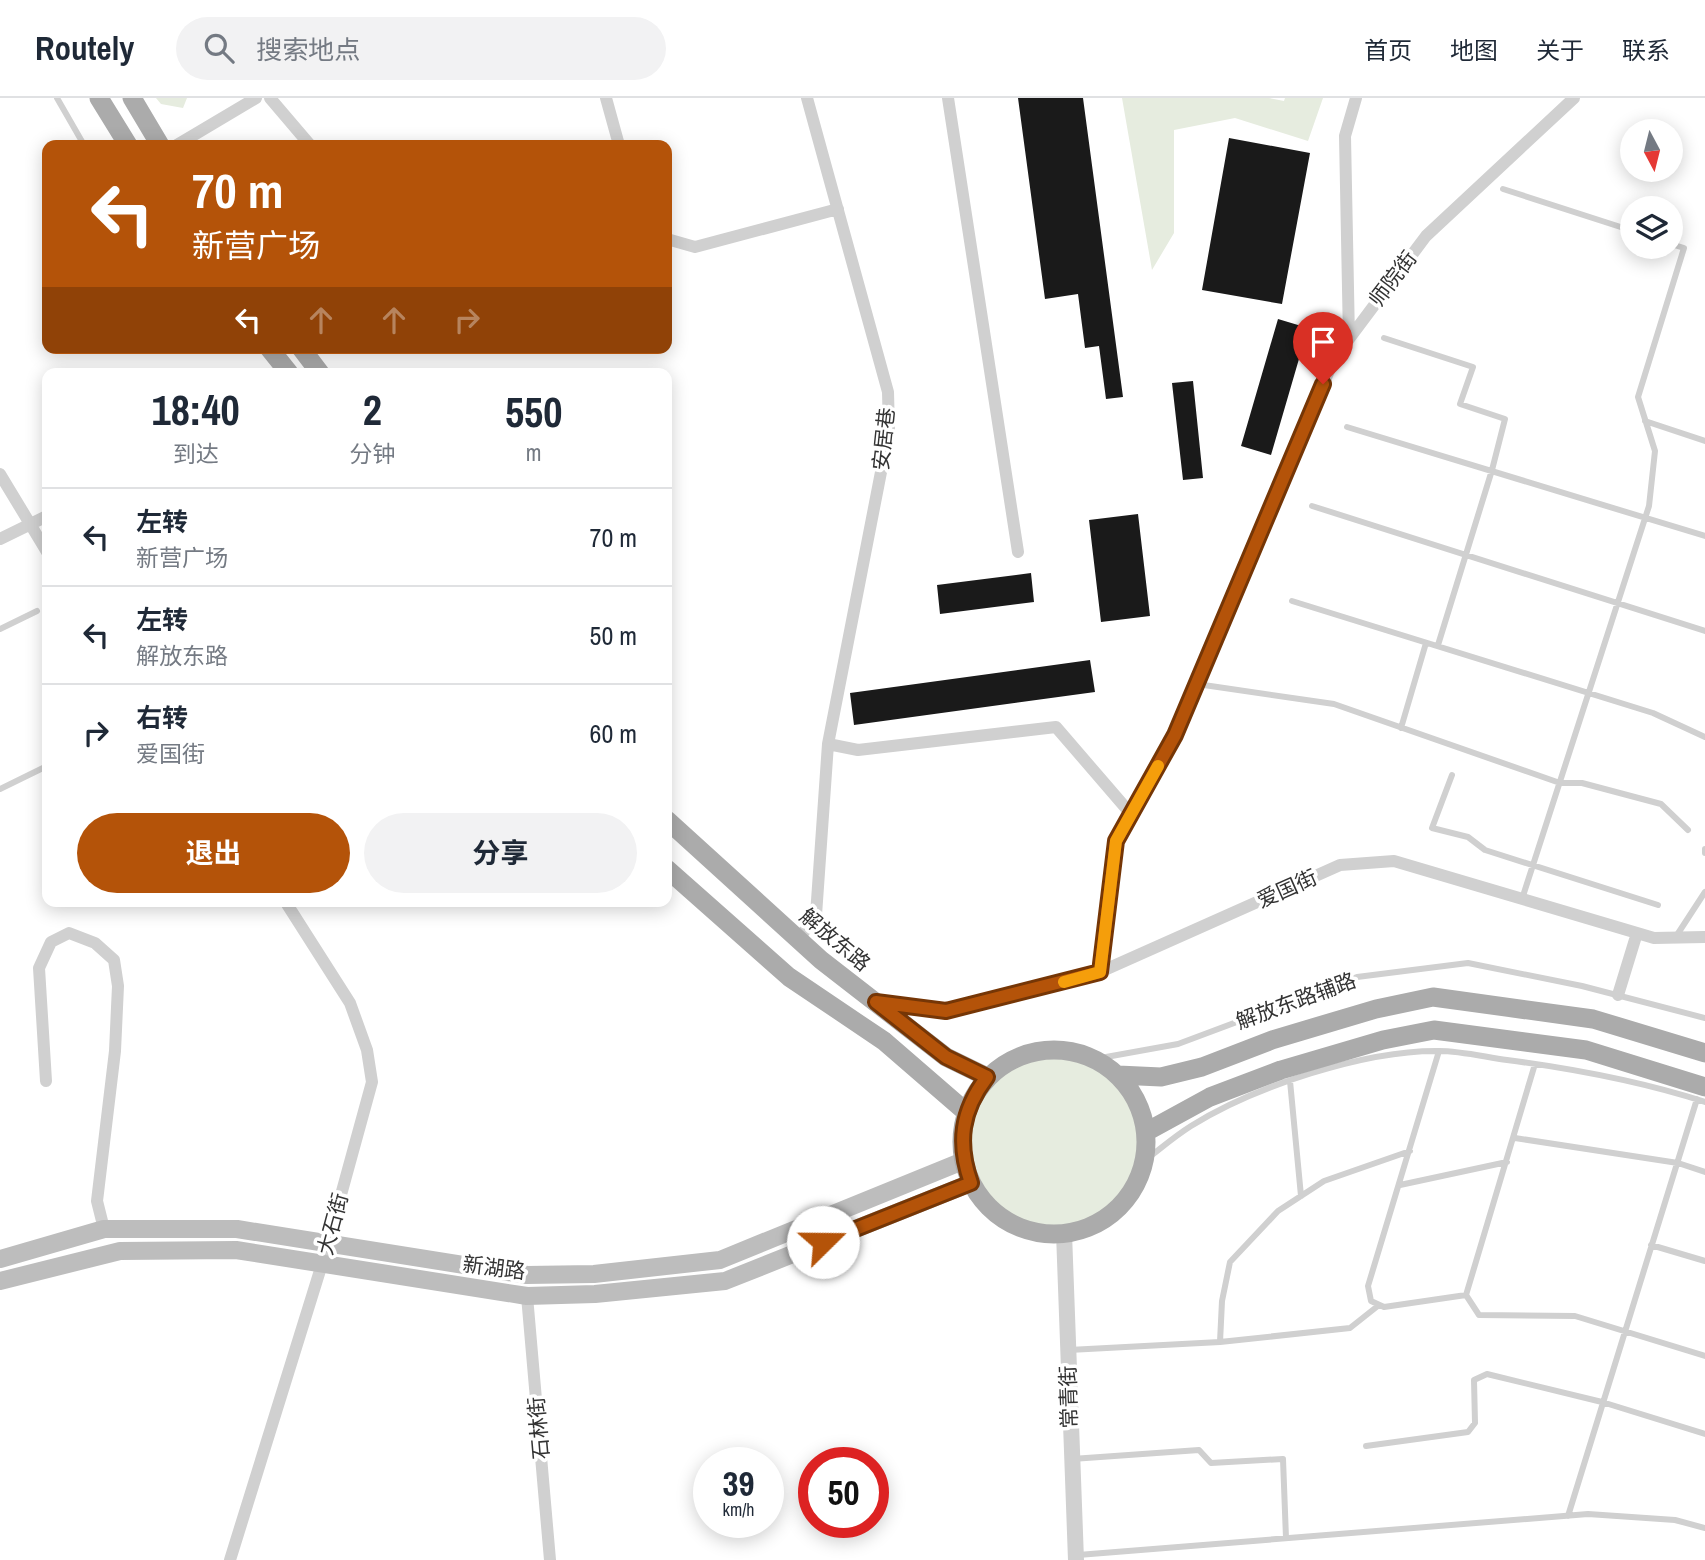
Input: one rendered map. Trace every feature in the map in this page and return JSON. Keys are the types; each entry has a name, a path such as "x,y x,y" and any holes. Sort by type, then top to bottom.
{"main road":[{"path":"99,98 125,140"},
{"path":"132,98 157,140"},
{"path":"274,354 285,368"},
{"path":"306,354 316,368"},
{"name":"解放东路","path":"672,825 798,940 946,1057 987,1077"},
{"path":"672,873 789,977 884,1041 966,1112"},
{"path":"1118,1075 1161,1077 1202,1068 1272,1040 1376,1009 1433,997 1593,1019 1705,1053"},
{"path":"1146,1132 1210,1097 1281,1070 1434,1030 1586,1050 1701,1093"},
{"path":"1067,1050 1095,1059 1118,1075 1139,1105 1146,1132 1144,1161 1134,1188 1116,1210 1092,1226 1064,1233 1036,1233 1010,1223 987,1206 971,1183 963,1161 961,1136 966,1112 987,1077 1011,1060 1038,1051 1067,1050"},
{"name":"新湖路","path":"0,1259 104,1229 237,1229 527,1275 594,1274 720,1260 963,1161"},
{"name":"新湖路","path":"0,1281 120,1251 236,1250 527,1296 595,1294 725,1281 971,1183"}],"street":[{"path":"185,140 256,98"},
{"path":"270,98 306,140"},
{"path":"606,98 618,140"},
{"name":"安居巷","path":"798,940 816,915 828,744 889,431 888,392 807,98"},
{"path":"948,98 1018,552"},
{"path":"1349,338 1345,136 1356,98"},
{"name":"师院街","path":"1100,972 1116,841 1175,735 1334,359 1426,236 1573,98"},
{"path":"672,241 695,247 838,209"},
{"path":"0,474 42,545"},
{"path":"0,539 42,519"},
{"path":"828,744 858,750 1056,727 1131,814"},
{"name":"爱国街","path":"876,1002 946,1011 1100,972 1340,865 1394,861 1637,933 1674,940 1705,937"},
{"name":"大石街","path":"230,1560 322,1264 372,1082 367,1049 351,1003 292,907"},
{"path":"46,1081 40,968 51,942 69,933 95,943 114,960 118,986 115,1051 97,1202 104,1229"},
{"path":"1618,995 1637,933"},
{"name":"常青街","path":"1064,1233 1070,1459 1076,1558"},
{"name":"石林街","path":"527,1296 550,1560"}],"lane":[{"path":"57,98 81,140"},
{"path":"1503,190 1620,227"},
{"path":"1522,899 1646,517 1655,451 1638,397 1681,259"},
{"path":"1384,338 1473,367 1460,404 1505,419 1438,645"},
{"path":"1645,421 1705,442"},
{"path":"1347,427 1705,536"},
{"path":"1312,506 1705,631"},
{"path":"1292,601 1653,713 1705,737"},
{"path":"0,629 37,611"},
{"path":"1401,728 1426,643"},
{"path":"1197,684 1334,704 1560,783 1582,783 1661,804 1688,830"},
{"path":"0,789 42,768"},
{"path":"1452,775 1432,828 1468,837 1485,850 1658,905"},
{"path":"1674,940 1705,892"},
{"name":"解放东路辅路","path":"1095,1059 1178,1044 1357,977 1468,963 1618,995 1705,1018"},
{"path":"1439,1051 1368,1286 1371,1301 1384,1307 1466,1295"},
{"path":"1144,1161 1192,1126 1290,1081 1380,1056 1439,1051 1617,1076 1701,1093"},
{"path":"1466,1295 1535,1064"},
{"path":"1290,1081 1301,1196"},
{"path":"1701,1093 1705,1102"},
{"path":"1568,1516 1651,1245 1701,1093"},
{"path":"1515,1138 1678,1163 1705,1172"},
{"path":"1220,1342 1222,1301 1230,1262 1278,1211 1324,1181 1410,1151"},
{"path":"1400,1185 1507,1162"},
{"path":"1651,1245 1705,1261"},
{"path":"1466,1295 1479,1315 1575,1316 1705,1356"},
{"path":"1067,1350 1220,1342 1350,1328 1379,1305"},
{"path":"1366,1446 1468,1432 1475,1423 1474,1380 1487,1374 1602,1402 1705,1434"},
{"path":"1070,1459 1199,1451 1210,1463 1283,1459 1286,1538"},
{"path":"1076,1558 1568,1516 1675,1520 1705,1528"}],"shaded area":[{"path":"156,98 187,98 183,108 161,104"},
{"path":"1122,98 1269,98 1284,101 1285,98 1323,98 1308,141 1235,118 1174,130 1174,233 1152,270"},
{"path":"1054,1050 1089,1057 1119,1077 1139,1107 1146,1142 1139,1177 1119,1207 1089,1227 1054,1234 1019,1227 989,1207 969,1177 962,1142 969,1107 989,1077 1019,1057"}],"building":[{"path":"1018,98 1083,98 1123,397 1106,399 1099,346 1085,348 1078,294 1045,299"},
{"path":"1229,138 1310,153 1282,304 1202,290"},
{"path":"1278,319 1308,328 1271,455 1241,446"},
{"path":"1193,381 1203,478 1183,480 1172,383"},
{"path":"1138,514 1150,616 1101,622 1089,520"},
{"path":"1031,573 1034,602 940,614 937,585"},
{"path":"1090,660 1095,692 854,725 850,693"}],"slow traffic":[{"path":"1064,982 1100,972 1116,841 1158,766"}],"route":[{"path":"823,1242 971,1183 963,1161 961,1136 966,1112 987,1077 946,1057 876,1002 946,1011 1100,972 1116,841 1175,735 1323,384"}]}
